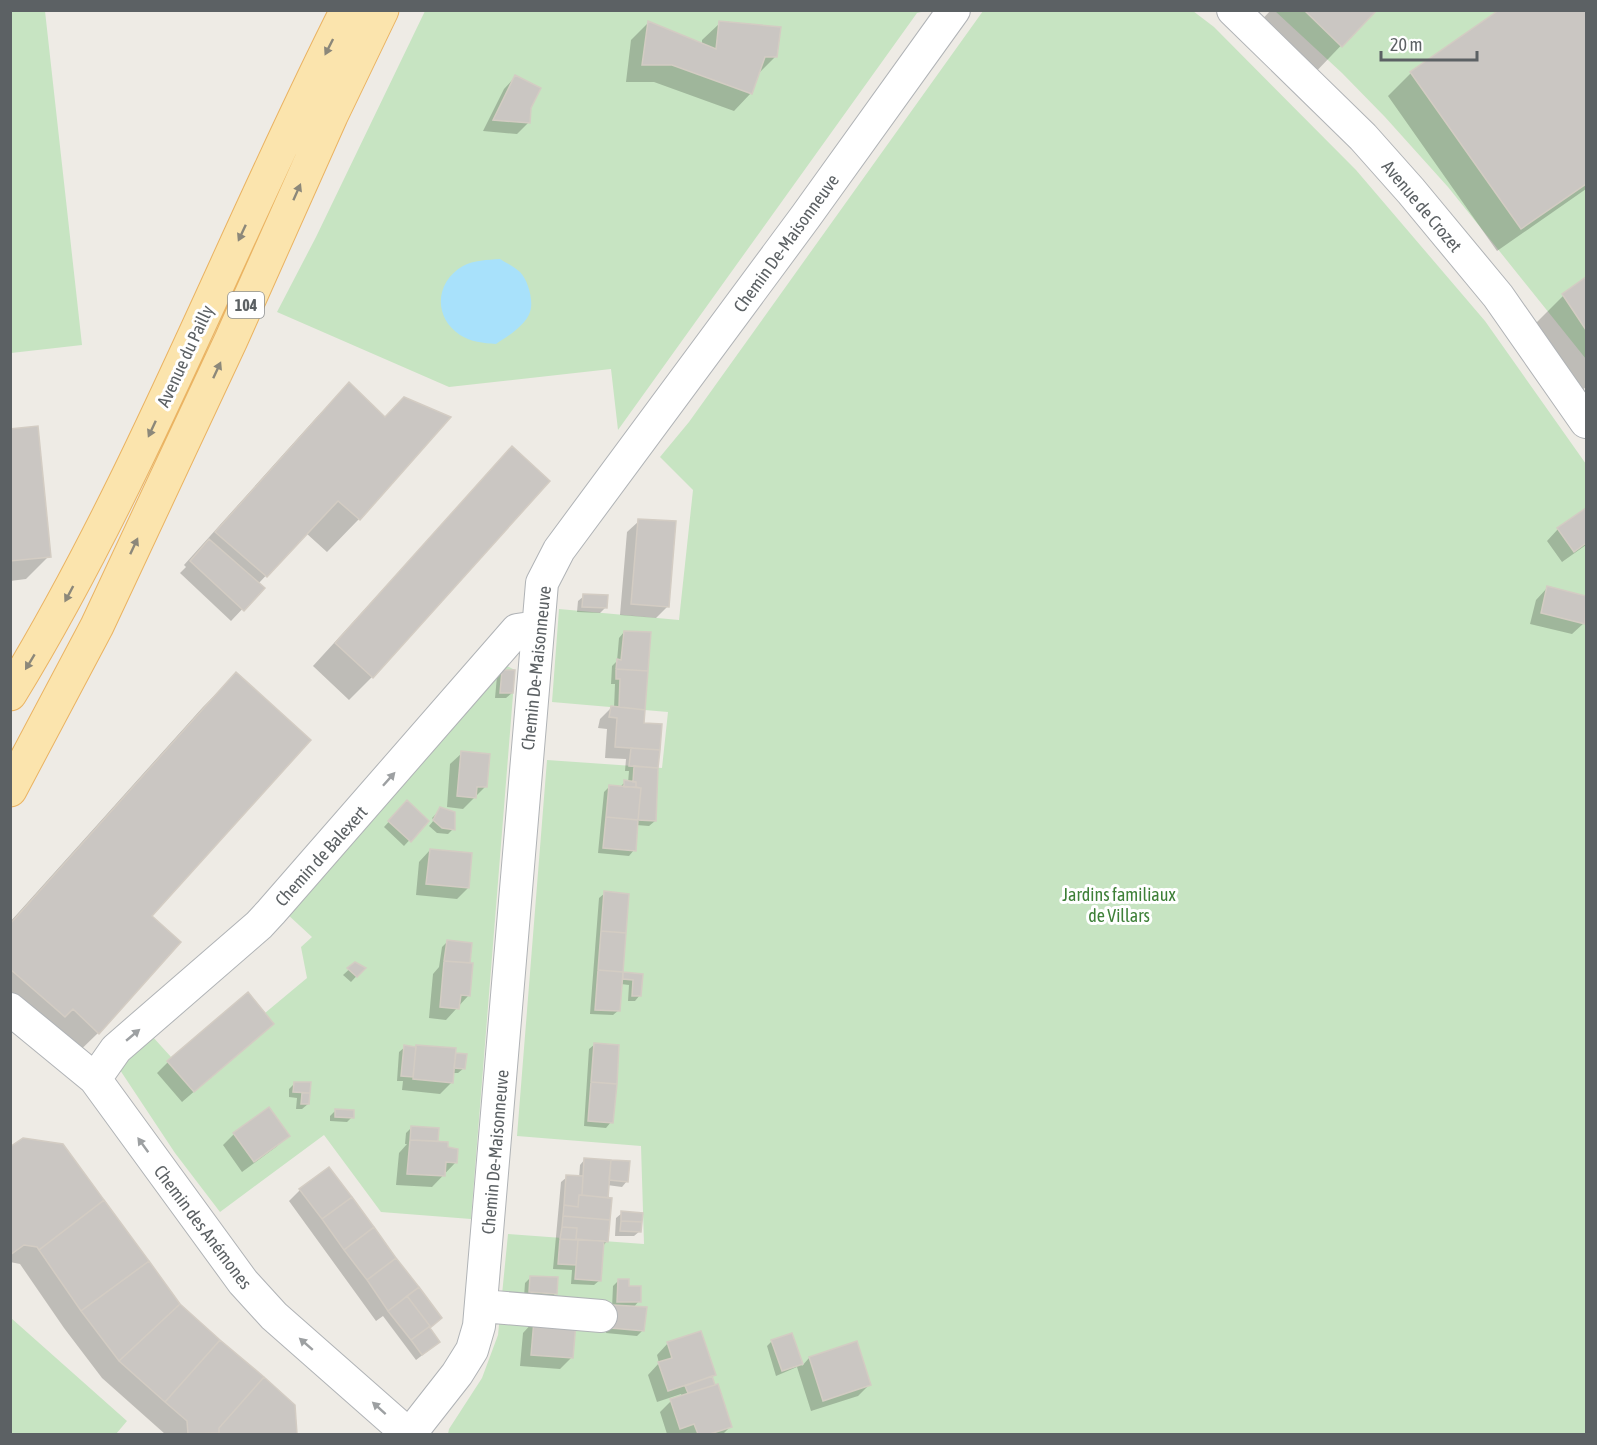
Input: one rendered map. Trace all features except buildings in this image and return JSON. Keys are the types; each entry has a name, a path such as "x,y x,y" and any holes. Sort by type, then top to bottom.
{"main road":[{"name":"Avenue du Pailly","path":"10,694 62,608 120,494 310,84 347,10"},
{"name":"Avenue du Pailly","path":"10,790 97,626 381,10"},
{"name":"Avenue du Pailly","path":"10,761 67,680"}],"street":[{"name":"Chemin De-Maisonneuve","path":"409,1434 458,1374 472,1350 482,1306 542,583 559,550 806,216 954,10"},
{"name":"Avenue de Crozet","path":"1233,10 1363,137 1411,191 1498,296 1587,422"},
{"name":"Chemin de Balexert","path":"95,1079 116,1049 271,912 517,630 537,627"},
{"name":"Chemin des Anémones","path":"10,1009 95,1079 243,1282 274,1316 409,1434"},
{"path":"482,1306 601,1316"}],"green space":[{"path":"10,11 45,11 82,345 11,353"},
{"path":"425,11 925,11 917,13 618,430 611,369 449,387 277,312 316,237"},
{"name":"Jardins familiaux de Villars","path":"983,11 1193,11 1214,27 1356,170 1485,321 1586,464 1586,1434 448,1434 482,1378 498,1335 508,1234 644,1244 641,1146 517,1136 547,760 662,768 668,712 552,702 559,609 679,620 693,490 660,457 689,422"},
{"path":"1275,11 1586,11 1586,359 1448,187 1342,73"},
{"path":"503,664 515,670 471,1219 381,1212 324,1135 220,1212 175,1153 120,1070 123,1057 152,1036 171,1057 168,1061 194,1091 274,1024 265,1013 307,978 301,947 312,937 286,913"},
{"path":"11,1318 127,1421 116,1434 11,1434"}],"water":[{"path":"500,259 518,270 526,280 531,297 528,317 511,334 496,344 468,339 451,328 445,319 441,300 443,290 447,281 463,266 476,261"}]}
